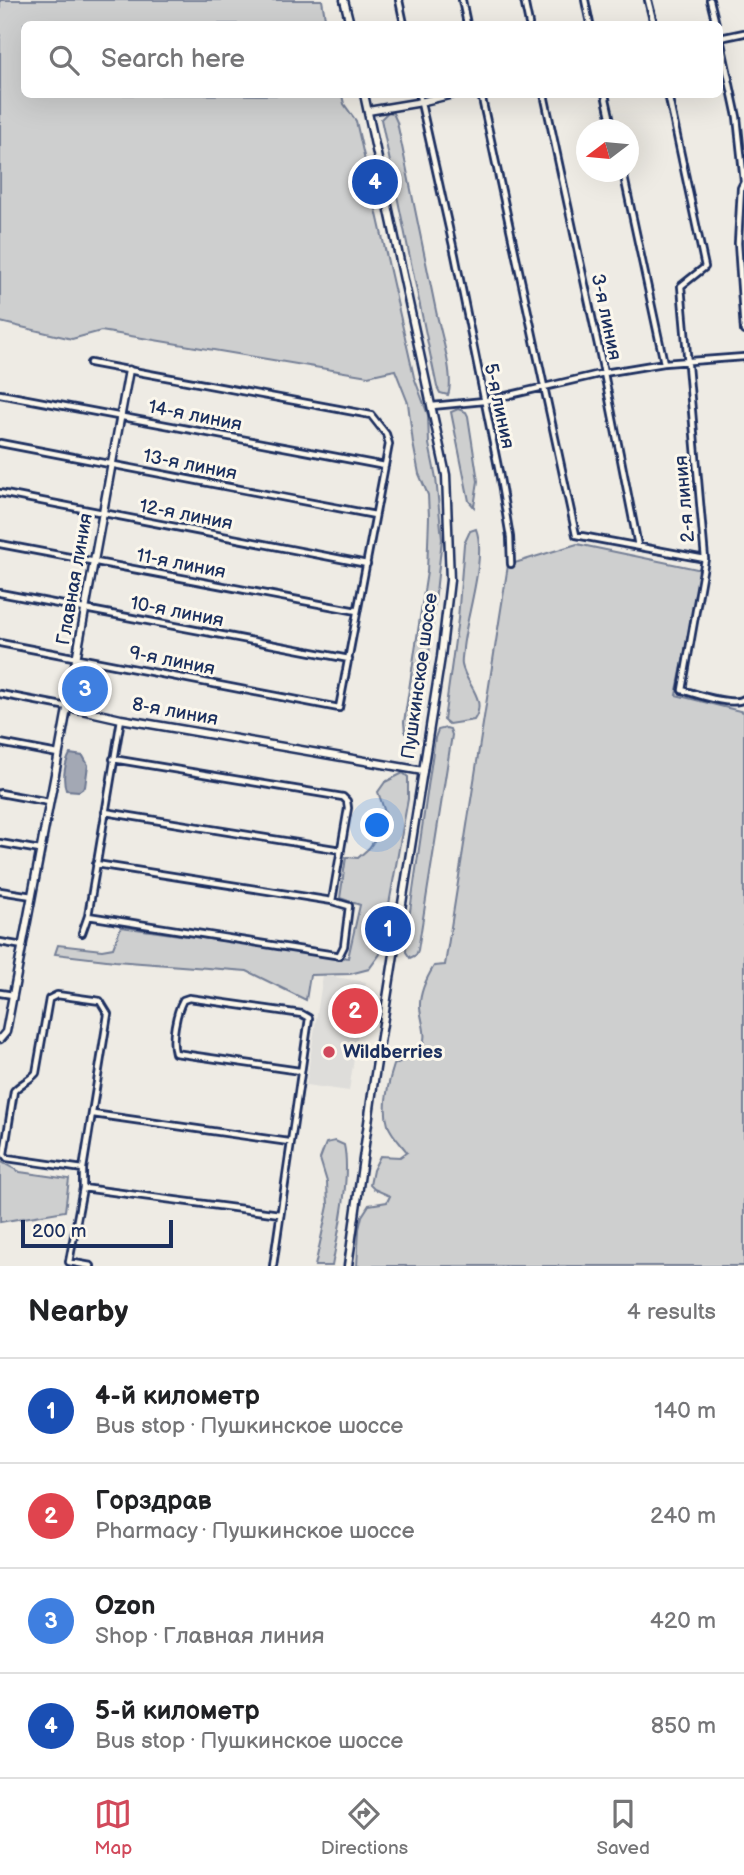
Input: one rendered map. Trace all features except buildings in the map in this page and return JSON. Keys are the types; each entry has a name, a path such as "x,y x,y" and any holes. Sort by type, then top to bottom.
{"main road":[{"path":"344,0 348,21"},
{"name":"Пушкинское шоссе","path":"348,1266 373,1087 444,635 450,580 446,475 365,98"},
{"path":"368,111 419,98"},
{"name":"Главная линия","path":"0,1040 6,1032 23,946 129,369"},
{"name":"8-я линия","path":"68,707 121,719 422,771"}],"street":[{"path":"399,0 403,21"},
{"path":"462,0 466,21"},
{"path":"524,0 528,21"},
{"path":"585,0 589,21"},
{"path":"648,0 653,21"},
{"path":"710,0 715,21"},
{"path":"723,37 744,33"},
{"path":"723,52 741,117 744,176 738,243 744,331"},
{"name":"5-я линия","path":"419,98 455,255 505,505 511,564"},
{"path":"482,98 576,535 705,559"},
{"name":"3-я линия","path":"545,98 638,546"},
{"path":"607,98 611,119"},
{"name":"2-я линия","path":"669,98 705,267 681,286 705,559 682,691 730,702 744,699"},
{"path":"625,182 664,363"},
{"path":"432,406 484,401 604,373 664,363 744,357"},
{"path":"90,363 371,415 376,420 386,434 389,444 349,659"},
{"name":"14-я линия","path":"0,394 385,466"},
{"name":"13-я линия","path":"0,443 375,515"},
{"name":"12-я линия","path":"0,493 367,567"},
{"name":"11-я линия","path":"0,544 357,611"},
{"name":"10-я линия","path":"0,593 349,659"},
{"name":"9-я линия","path":"0,643 339,708 349,659"},
{"name":"8-я линия","path":"0,694 68,707"},
{"path":"82,933 88,916 121,719"},
{"path":"0,743 58,754"},
{"path":"113,759 343,797 348,807 332,901"},
{"path":"0,793 49,802"},
{"path":"105,812 341,850"},
{"path":"0,843 40,850"},
{"path":"88,916 335,956 342,953 349,906 332,901 96,864"},
{"path":"0,891 32,896"},
{"path":"0,942 23,946"},
{"path":"0,993 13,995"},
{"path":"83,1169 8,1158 4,1154 14,1091 19,1084 29,1081 36,1073 49,999 57,995 100,1001 108,1014 83,1169 83,1188 69,1262 91,1266"},
{"path":"273,1266 309,1018 302,1014 189,998 183,1000 179,1007 173,1046 175,1053 300,1071"},
{"path":"93,1114 289,1142"},
{"path":"83,1188 280,1214"}],"shaded area":[{"path":"0,0 322,0 326,21 21,21 21,98 343,98 356,121 414,377 428,415 429,444 436,478 442,539 428,664 417,718 409,733 405,733 404,722 427,572 429,517 428,495 419,474 408,403 395,370 368,376 101,331 72,339 0,322"},
{"path":"388,112 393,113 397,122 446,353 450,377 448,395 440,393 437,387 381,119"},
{"path":"458,409 466,412 468,416 478,481 474,507 469,501 451,412"},
{"path":"476,529 479,541 478,571 462,665 479,705 474,720 449,724 444,720 458,619 464,544 470,531"},
{"path":"577,544 702,570 676,695 744,712 744,1266 357,1266 362,1216 369,1205 387,1202 390,1196 370,1185 373,1170 380,1156 400,1157 407,1152 388,1125 386,1095 394,1065 420,1050 424,1043 420,1008 422,992 434,966 445,965 508,565"},
{"path":"450,729 452,735 418,950 416,955 410,958 406,952 407,932 435,738 438,730"},
{"path":"70,754 83,756 88,765 85,787 79,791 66,790 65,786 65,771"},
{"path":"403,773 408,777 408,799 380,954 369,969 350,974 310,975 306,1000 247,971 55,954 58,945 102,950 113,948 121,927 348,958 360,905 340,898 346,857 358,858 369,848 388,821 378,792 385,782"},
{"path":"323,975 366,982 349,1091 306,1085"},
{"path":"335,1141 344,1145 346,1158 340,1222 332,1266 315,1266 328,1206 327,1182 320,1159 326,1143"},
{"path":"0,1161 20,1172 69,1179 65,1211 0,1222"}],"place":[{"name":"5-й километр","path":"375,182"},
{"name":"Ozon","path":"85,689"},
{"name":"4-й километр","path":"388,929"},
{"name":"Горздрав","path":"355,1011"},
{"name":"Wildberries","path":"329,1052"}]}
